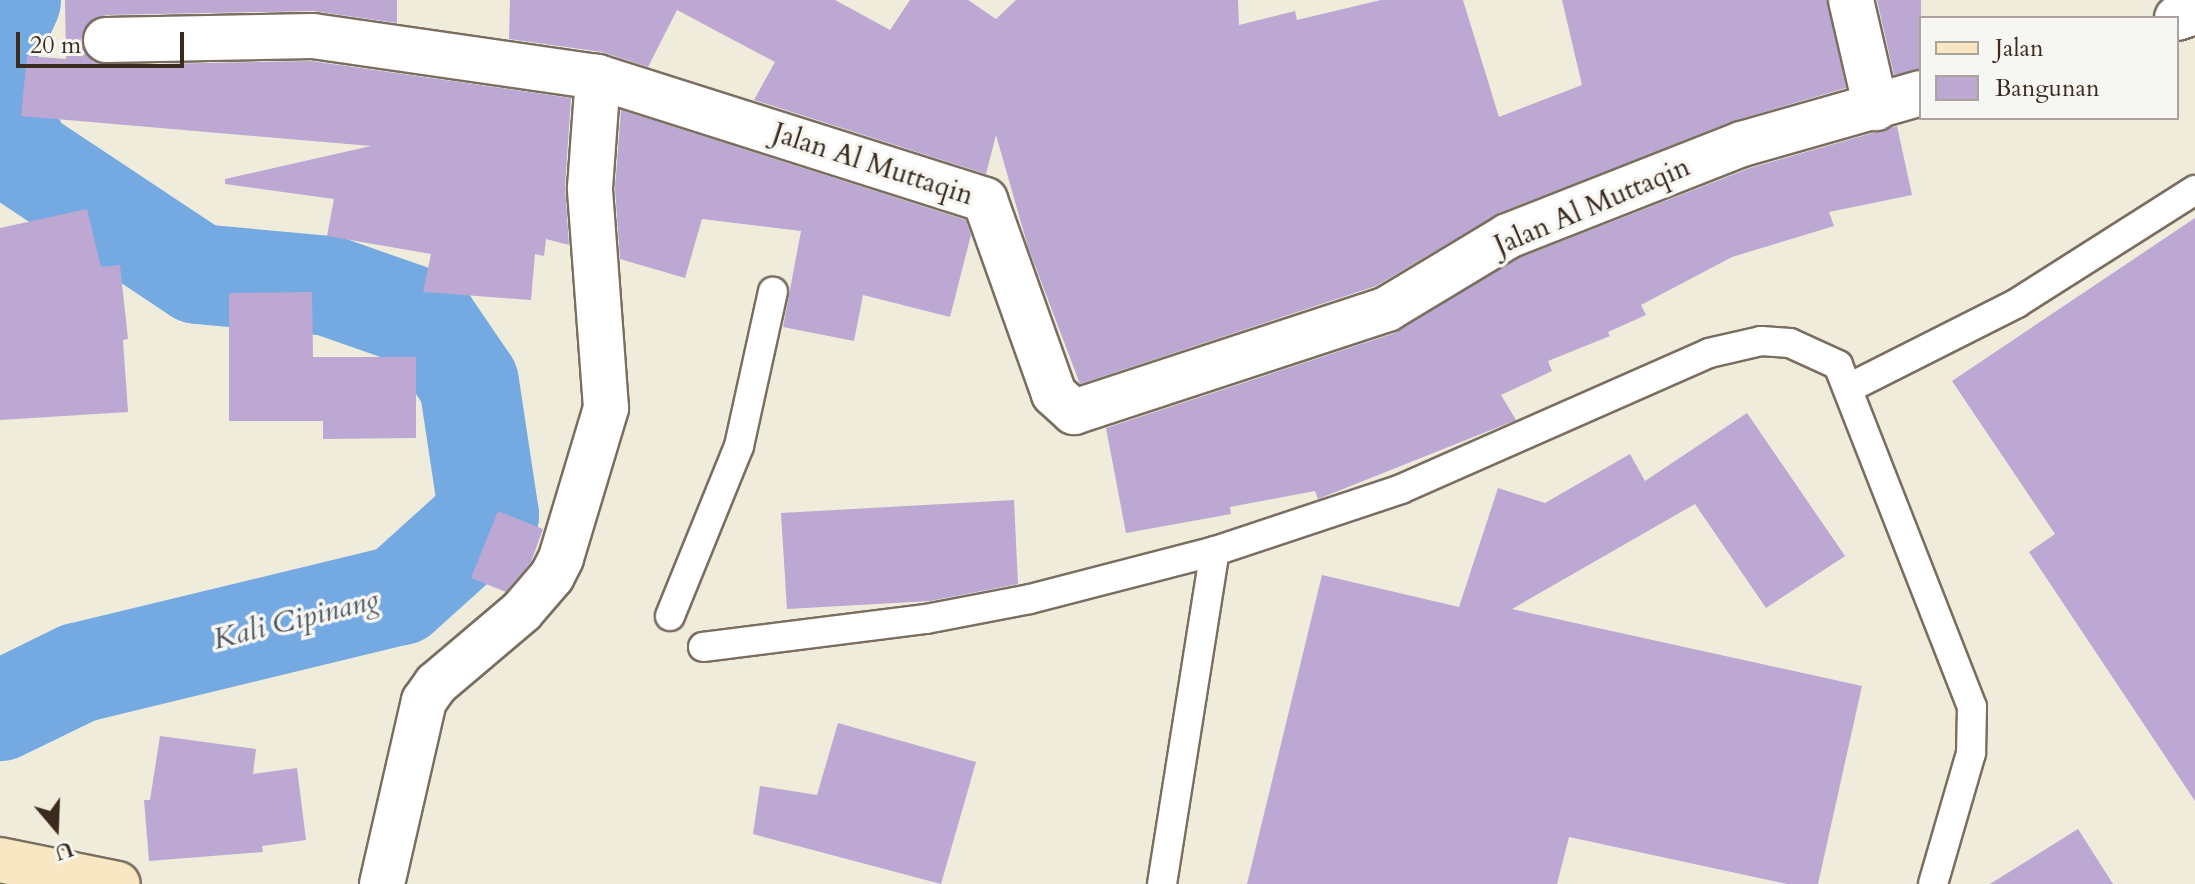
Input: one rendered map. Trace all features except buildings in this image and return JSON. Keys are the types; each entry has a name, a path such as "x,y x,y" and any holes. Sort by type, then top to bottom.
{"street":[{"path":"1851,0 1876,108 1919,94"},
{"path":"106,40 313,36 598,77 590,188 606,408 552,576 522,611 436,684 424,701 382,884"},
{"name":"Jalan Al Muttaqin","path":"598,77 974,192 985,200 1054,394 1074,412 1387,309 1508,236 1742,144 1876,108"},
{"path":"0,860 118,884"}],"lane":[{"path":"1849,388 2017,303 2195,190"},
{"path":"670,616 739,446 773,292"},
{"path":"703,647 926,619 1030,599 1215,551 1401,489 1709,353 1761,341 1790,343 1838,365 1972,707 1971,753 1933,884"},
{"path":"1162,884 1215,551"}],"waterway":[{"name":"Kali Cipinang","path":"0,24 11,0"},
{"name":"Kali Cipinang","path":"0,110 22,157 198,274 329,286 426,320 469,383 489,515 400,595 78,673 0,711"}]}
